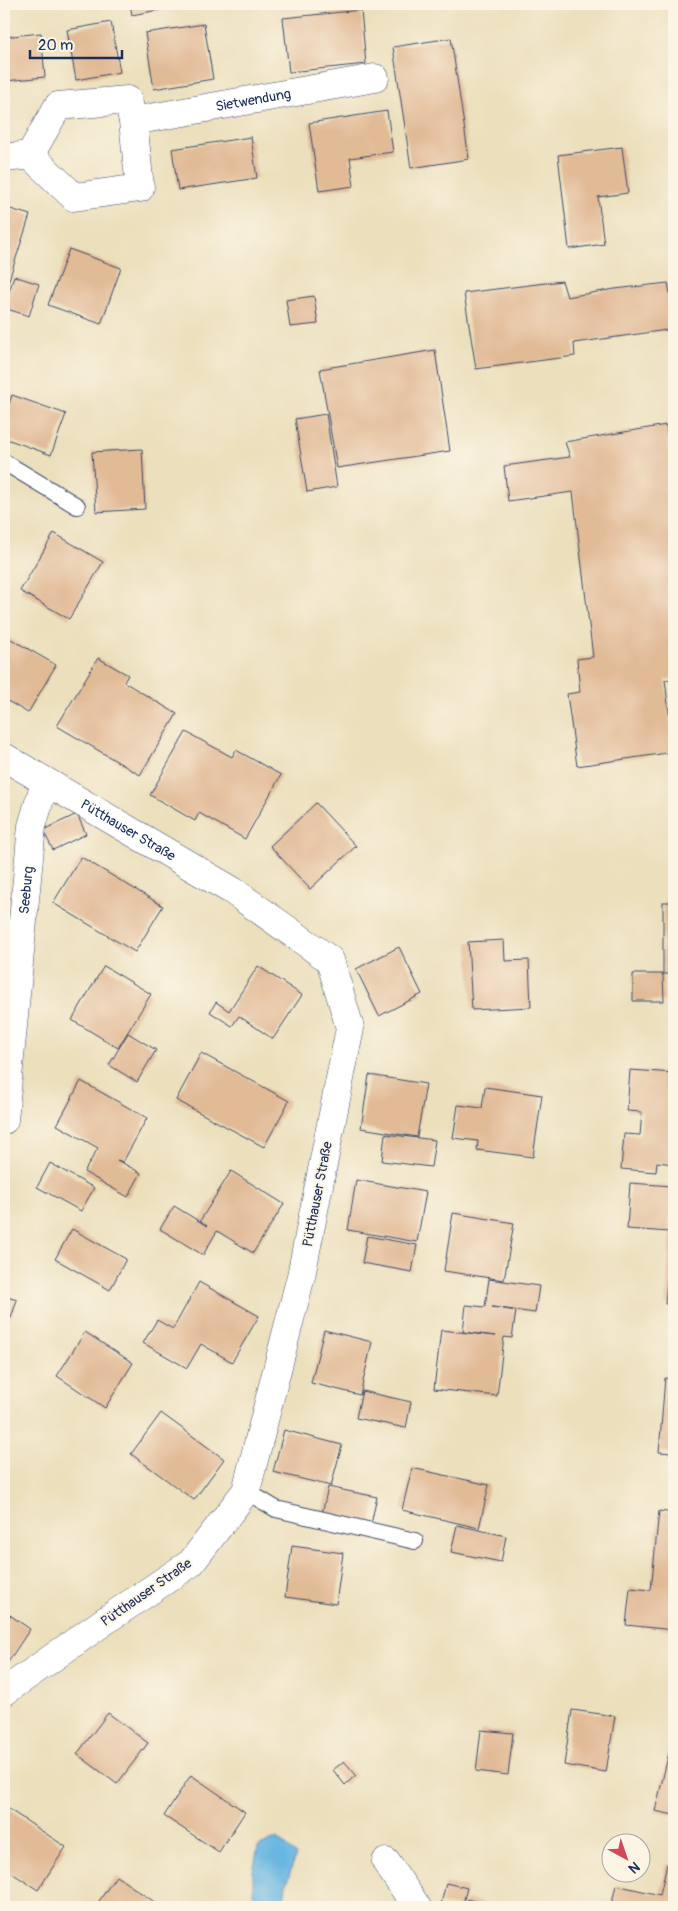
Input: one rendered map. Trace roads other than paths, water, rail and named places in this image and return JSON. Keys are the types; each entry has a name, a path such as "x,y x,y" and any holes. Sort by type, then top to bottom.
{"street":[{"name":"Sietwendung","path":"132,121 375,78"},
{"path":"128,100 140,188 74,197 17,156 58,106 128,100"},
{"name":"Pütthauser Straße","path":"4,757 232,891 330,960 350,1028 301,1276 246,1491 192,1563 109,1618 4,1692"},
{"name":"Seeburg","path":"4,1120 32,826 45,782"},
{"path":"386,1862 417,1907"}],"lane":[{"path":"4,462 76,506"},
{"path":"246,1491 276,1509 415,1541"}],"water":[{"path":"277,1838 296,1855 286,1885 283,1907 248,1907 253,1897 253,1871 258,1847"}]}
